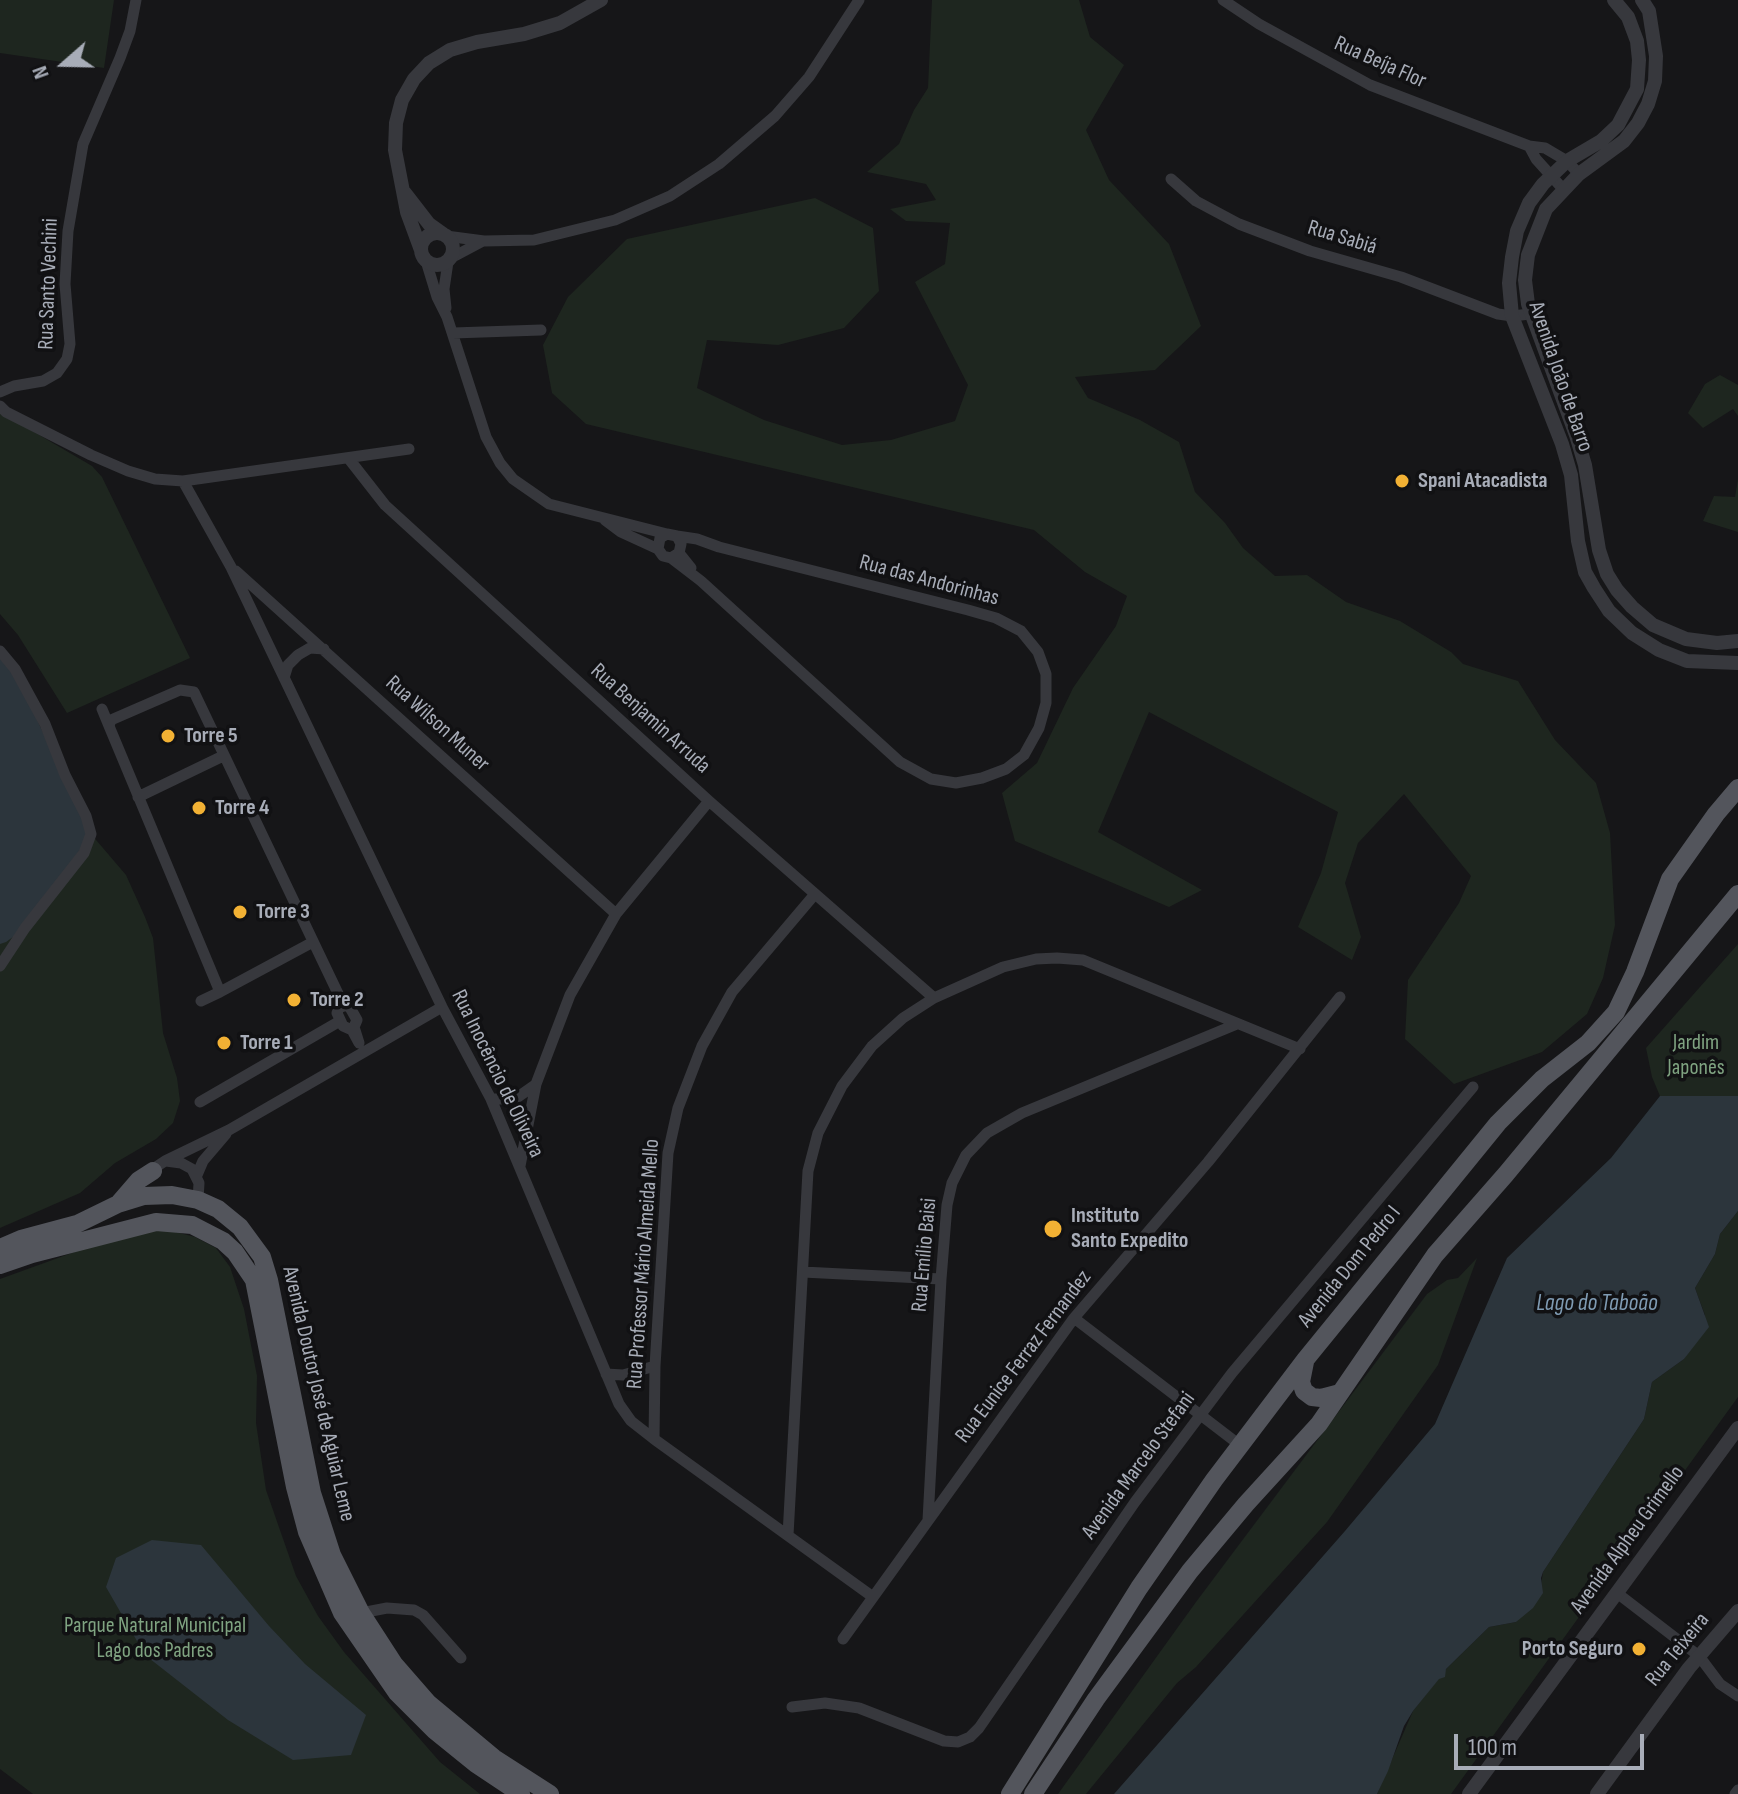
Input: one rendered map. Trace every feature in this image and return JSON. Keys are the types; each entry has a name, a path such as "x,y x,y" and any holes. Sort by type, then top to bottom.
{"main road":[{"name":"Avenida Dom Pedro I","path":"1010,1794 1139,1588 1216,1477 1305,1360 1498,1123 1542,1079 1588,1043 1616,1012 1635,972 1670,879 1738,788"},
{"path":"1716,814 1738,801"},
{"path":"1033,1794 1096,1699 1190,1571 1319,1424 1435,1255 1738,894"},
{"path":"118,1204 139,1180 159,1166"},
{"name":"Avenida Doutor José de Aguiar Leme","path":"0,1248 77,1224 118,1204 144,1196 172,1195 198,1200 230,1217 246,1233 262,1257 275,1305 312,1493 332,1555 361,1613 394,1664 428,1703 494,1758 550,1794"},
{"path":"144,1196 156,1222"},
{"path":"180,1223 198,1200"},
{"name":"Avenida Doutor José de Aguiar Leme","path":"0,1265 156,1222 180,1223 223,1241 247,1267 254,1280 295,1487 307,1532 342,1613 397,1693 434,1730 476,1764 521,1794"},
{"path":"1305,1360 1301,1382 1304,1391 1312,1397 1321,1398 1340,1393"}],"street":[{"name":"Rua Santo Vechini","path":"0,392 43,381 57,373 67,359 70,344 65,284 68,231 83,144 130,31 136,0"},
{"path":"484,241 439,266 423,255 407,212 395,150 396,123 402,100 414,79 429,63 450,50 560,23 601,0"},
{"path":"423,255 428,236 445,235 484,241 534,240 615,220 670,196 719,164 775,116 809,77 859,0"},
{"name":"Rua Beíja Flor","path":"1223,0 1259,24 1370,85 1529,146 1545,148 1567,161"},
{"name":"Avenida João de Barro","path":"1642,0 1649,11 1656,56 1655,81 1648,104 1624,141 1579,174 1546,209 1528,255 1525,280 1530,314 1576,435 1585,465 1599,550 1607,574 1617,590 1653,625 1686,639 1717,643 1738,641"},
{"name":"Avenida João de Barro","path":"1623,3 1637,41 1637,89 1618,125 1601,141 1567,161 1550,176 1529,203 1517,231 1509,283 1512,316 1562,444 1571,475 1578,541 1585,572 1594,588 1609,611 1632,633 1659,650 1687,661 1738,663"},
{"path":"1529,146 1563,189"},
{"path":"1567,161 1579,174"},
{"name":"Rua Sabiá","path":"1171,179 1196,201 1239,224 1310,251 1401,277 1498,314 1512,316"},
{"path":"402,189 429,224 445,235 453,246 450,260"},
{"name":"Rua das Andorinhas","path":"423,255 453,333 486,437 513,479 549,504 605,520 675,546 701,581 900,762 931,779 956,783 1006,769 1024,755 1039,728 1046,703 1046,674 1038,652 1021,631 996,618 697,539 675,546 663,556 658,549 621,532 605,520"},
{"name":"Rua das Andorinhas","path":"447,317 444,289 450,260"},
{"path":"1512,316 1530,314"},
{"path":"453,333 541,330"},
{"path":"0,406 6,412 128,471 155,479 183,481 409,449"},
{"name":"Rua Benjamin Arruda","path":"349,459 385,505 709,801 934,998"},
{"name":"Rua Inocêncio de Oliveira","path":"183,481 231,567 442,1007 491,1099 619,1404 631,1421 654,1439 873,1597"},
{"path":"658,549 660,538 675,546"},
{"name":"Rua Wilson Muner","path":"231,567 616,914"},
{"path":"284,678 288,665 298,655 310,648 325,649"},
{"path":"0,651 15,669 45,724 91,834 84,853 25,928 0,966"},
{"path":"109,726 111,720 122,714 180,690 191,689 194,692 344,1006"},
{"path":"102,709 220,992"},
{"path":"138,797 223,756"},
{"path":"520,1167 536,1084 570,995 616,914 709,801"},
{"name":"Rua Professor Mário Almeida Mello","path":"654,1439 655,1366 668,1153 678,1108 702,1046 732,992 815,894"},
{"path":"201,1001 313,942"},
{"path":"788,1535 808,1171 818,1133 842,1086 872,1046 903,1018 934,998 1003,967 1036,959 1057,958 1083,960 1300,1049"},
{"name":"Rua Eunice Ferraz Fernandez","path":"843,1639 1074,1318 1208,1162 1340,997"},
{"path":"344,1006 351,1006 356,1017 354,1027 361,1048 352,1030 340,1021 337,1011 344,1006"},
{"path":"144,1196 159,1166 229,1130 361,1048 442,1007"},
{"path":"200,1102 340,1021"},
{"name":"Rua Emílio Baisi","path":"928,1521 947,1205 952,1183 966,1155 987,1133 1022,1113 1237,1024"},
{"path":"491,1099 515,1099 536,1084"},
{"name":"Avenida Marcelo Stefani","path":"792,1707 825,1703 859,1708 944,1741 958,1742 970,1737 1135,1502 1232,1373 1473,1087"},
{"path":"198,1200 197,1175 203,1161 229,1130"},
{"path":"159,1166 181,1163 197,1175"},
{"path":"803,1272 941,1279"},
{"path":"1074,1318 1241,1446"},
{"path":"606,1374 623,1375 655,1366"},
{"name":"Avenida Alpheu Grimello","path":"1469,1794 1738,1428"},
{"path":"1617,1593 1699,1656 1720,1684 1738,1696"},
{"path":"361,1613 387,1608 414,1610 423,1615 461,1658"},
{"name":"Rua Teixeira","path":"1597,1794 1699,1656 1738,1611"}],"green space":[{"path":"0,0 114,0 104,68 0,53"},
{"path":"932,0 1079,0 1090,37 1124,65 1086,130 1109,180 1169,244 1201,326 1155,370 1075,377 1088,398 1140,420 1179,442 1195,492 1225,523 1243,548 1275,576 1307,575 1346,602 1400,621 1451,652 1463,664 1518,681 1555,740 1596,783 1610,833 1615,925 1603,978 1587,1014 1542,1052 1454,1084 1405,1039 1408,980 1459,903 1471,876 1404,794 1358,843 1345,883 1361,937 1352,960 1298,927 1321,873 1338,812 1149,712 1098,832 1202,890 1169,907 1015,841 1002,793 1037,763 1073,688 1116,626 1127,596 1085,572 1034,530 586,424 552,393 543,345 568,297 627,239 815,198 873,228 879,291 844,328 778,345 707,340 697,388 764,420 842,445 891,440 955,421 968,385 915,282 945,264 950,223 906,221 890,209 936,200 926,184 867,172 899,144 928,88"},
{"path":"1720,375 1738,385 1738,416 1733,409 1703,428 1688,413 1705,384"},
{"path":"0,412 92,466 102,477 190,658 67,713 18,635 0,614"},
{"path":"1738,479 1738,532 1703,521 1714,496 1735,497"},
{"path":"0,657 91,834 126,875 145,917 153,938 163,1033 177,1078 180,1101 173,1123 156,1139 115,1163 80,1193 0,1228"},
{"name":"Jardim Japonês","path":"1738,944 1738,1096 1660,1096 1646,1048"},
{"path":"1738,1211 1738,1397 1451,1794 1377,1794 1413,1711 1446,1669 1489,1627 1516,1622 1541,1585 1543,1572 1644,1419 1652,1382 1684,1359 1705,1315 1695,1288 1715,1254 1720,1234"},
{"name":"Parque Natural Municipal Lago dos Padres","path":"149,1230 172,1231 195,1237 216,1248 230,1267 244,1309 257,1376 256,1423 266,1490 296,1576 318,1616 344,1652 440,1762 480,1794 33,1794 0,1769 0,1279 105,1241"},
{"path":"1477,1258 1438,1365 1327,1522 1196,1667 1177,1683 1086,1794 1058,1794 1196,1602 1427,1294 1447,1280 1458,1278"}],"water":[{"path":"0,657 14,671 91,834 25,928 0,944"},
{"name":"Lago do Taboão","path":"1660,1096 1738,1096 1738,1211 1720,1234 1715,1254 1695,1288 1709,1327 1684,1359 1652,1382 1644,1419 1543,1572 1543,1593 1533,1608 1516,1622 1489,1627 1446,1669 1445,1677 1439,1679 1404,1726 1377,1794 1114,1794 1435,1424 1507,1258 1611,1158"},
{"path":"152,1540 201,1545 305,1664 366,1715 351,1755 293,1760 228,1720 145,1655 106,1587 116,1558"}],"place":[{"name":"Spani Atacadista","path":"1402,481"},
{"name":"Torre 5","path":"168,736"},
{"name":"Torre 4","path":"199,808"},
{"name":"Torre 3","path":"240,912"},
{"name":"Torre 2","path":"294,1000"},
{"name":"Torre 1","path":"224,1043"},
{"name":"Instituto Santo Expedito","path":"1053,1229"},
{"name":"Porto Seguro","path":"1639,1649"}]}
